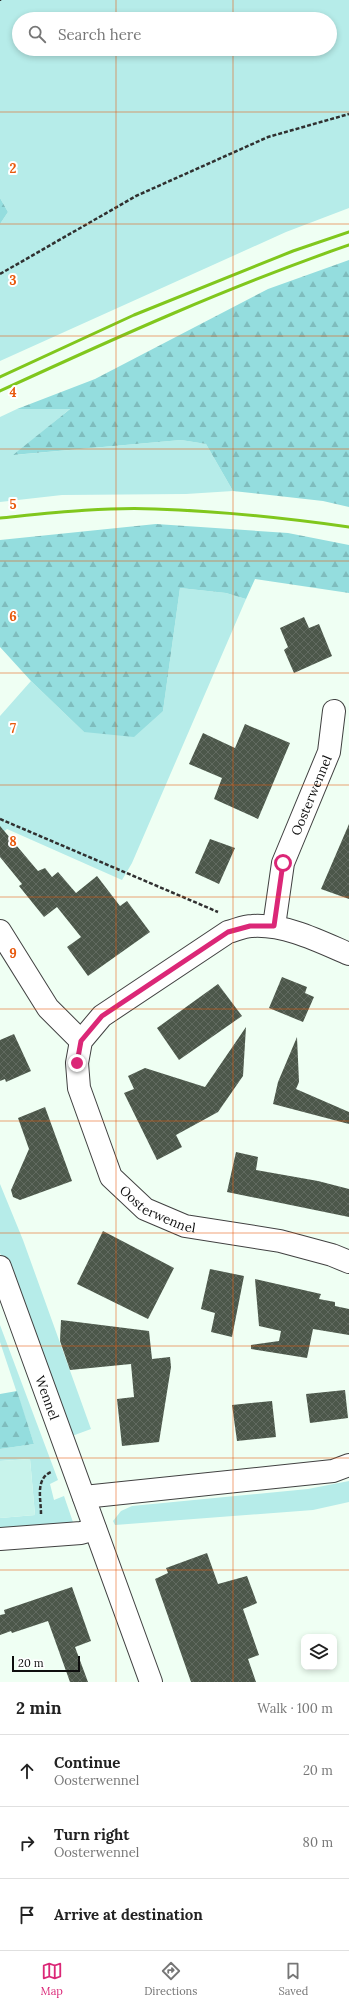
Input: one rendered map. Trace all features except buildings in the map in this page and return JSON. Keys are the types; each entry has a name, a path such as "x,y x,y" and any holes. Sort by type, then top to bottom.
{"street":[{"name":"Oosterwennel","path":"274,926 283,863 329,752 334,711"},
{"name":"Oosterwennel","path":"349,954 314,939 274,926 250,926 228,932 102,1016 81,1041 77,1063 80,1088 111,1177 146,1209 185,1226 280,1241 332,1255 349,1262"},
{"path":"0,931 48,1008 81,1041"},
{"name":"Wennel","path":"0,1267 151,1682"},
{"path":"84,1497 333,1471 349,1465"},
{"path":"0,1539 81,1533 95,1529"}],"path":[{"path":"0,274 136,196 268,137 349,114"},
{"path":"0,819 220,913 222,917"},
{"path":"34,1515 41,1514 40,1482 45,1475 57,1470"}],"shaded area":[{"path":"0,0 349,0 349,208 286,232 0,361 0,224 8,212 0,198"},
{"path":"71,408 14,455 181,440 206,444 233,491 186,494 62,495 0,502 0,417 17,409"},
{"path":"180,588 226,593 246,599 132,863 122,880 7,829 0,835 0,716 31,681 84,732 163,711"},
{"path":"0,1184 23,1240 91,1429 72,1436 29,1321 0,1253"},
{"path":"0,1325 58,1480 50,1484 54,1500 64,1496 74,1525 0,1534 0,1518 35,1515 30,1459 0,1461 0,1449 34,1444 0,1342"},
{"path":"30,1459 35,1515 0,1518 0,1461"},
{"path":"349,1481 349,1502 313,1510 115,1525 113,1521 121,1511 132,1506 308,1489"}],"green space":[{"path":"0,198 8,212 0,224"},
{"path":"349,260 349,507 323,501 233,491 206,444 181,440 13,455 70,409 17,409 95,379 268,289"},
{"path":"156,524 288,533 349,545 349,593 255,579 246,599 226,593 180,588 163,711 134,737 84,732 31,681 0,647 0,540"},
{"path":"17,1391 34,1444 0,1449 0,1394"}],"railway":[{"path":"0,377 134,315 293,251 349,232"},
{"path":"0,391 130,332 217,295 349,245"},
{"path":"0,518 58,512 155,509 252,515 349,527"}],"route":[{"path":"77,1063 81,1041 102,1016 228,932 250,926 274,926 283,863"}]}
